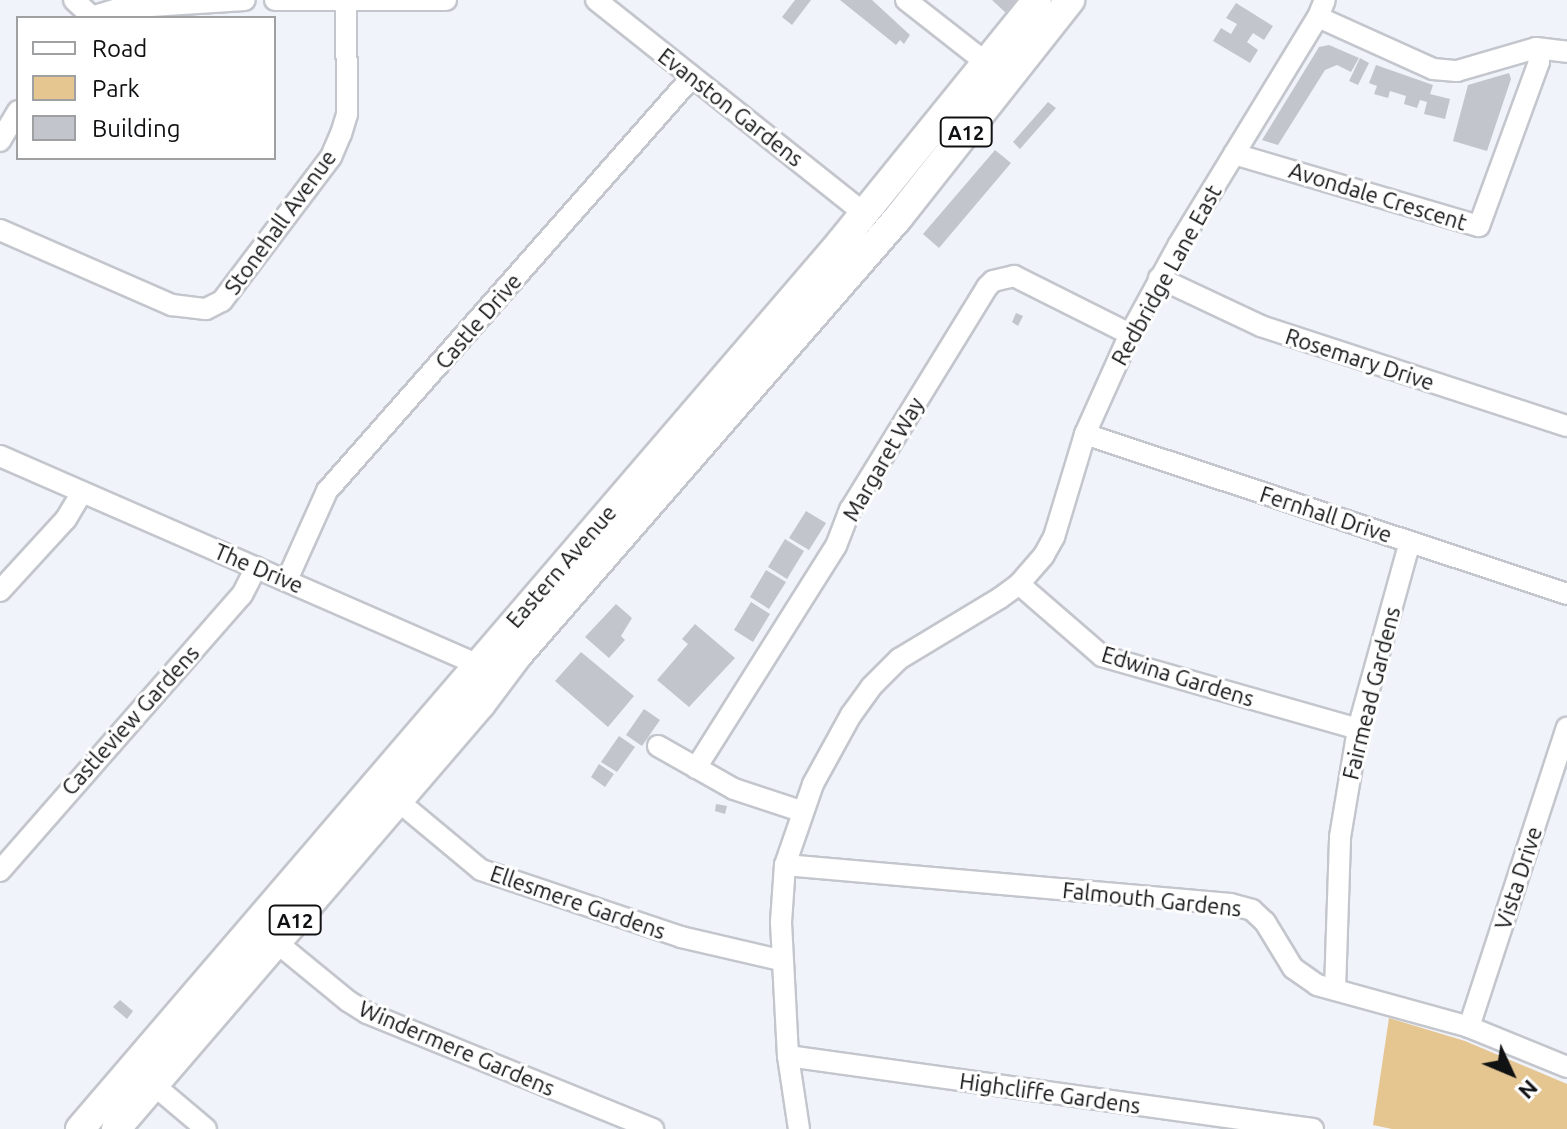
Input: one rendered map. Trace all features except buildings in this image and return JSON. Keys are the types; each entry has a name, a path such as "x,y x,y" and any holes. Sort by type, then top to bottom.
{"highway":[{"name":"Eastern Avenue","path":"80,1129 865,214 1037,0"},
{"name":"Eastern Avenue","path":"116,1129 493,691 517,656 898,218 1069,0"}],"street":[{"path":"74,0 89,16"},
{"path":"93,16 120,8 245,0"},
{"path":"275,0 446,0"},
{"name":"Evanston Gardens","path":"596,0 865,214"},
{"path":"906,0 985,62 1003,63 1069,0"},
{"name":"Stonehall Avenue","path":"0,230 172,305 206,309 222,301 331,157 341,134 347,114 346,1"},
{"path":"1322,9 1433,69 1457,71 1536,48 1567,52"},
{"name":"Redbridge Lane East","path":"799,1129 788,1056 780,960 785,865 801,811 830,749 871,687 899,659 924,641 985,609 1019,584 1054,537 1085,434 1130,334 1159,278 1322,9"},
{"name":"Avondale Crescent","path":"1234,154 1479,226 1539,62 1536,48"},
{"name":"Castle Drive","path":"287,580 327,491 692,77"},
{"path":"0,141 16,114"},
{"name":"Margaret Way","path":"696,768 836,546 850,510 993,281 1014,276 1130,334"},
{"name":"Rosemary Drive","path":"1159,278 1261,326 1567,426"},
{"name":"Fernhall Drive","path":"1085,434 1567,594"},
{"name":"The Drive","path":"0,456 456,652 476,665"},
{"path":"0,591 66,519 82,492"},
{"name":"Fairmead Gardens","path":"1335,990 1340,837 1358,729 1410,542"},
{"name":"Castleview Gardens","path":"0,871 242,595 256,567"},
{"name":"Edwina Gardens","path":"1019,584 1102,656 1358,729"},
{"path":"476,665 494,668 517,656"},
{"name":"Vista Drive","path":"1469,1027 1567,728"},
{"path":"658,746 734,789 801,811"},
{"name":"Ellesmere Gardens","path":"397,800 481,870 681,937 780,960"},
{"name":"Falmouth Gardens","path":"785,865 1230,904 1252,910 1265,922 1293,968 1304,977 1335,990 1469,1027 1567,1067"},
{"name":"Windermere Gardens","path":"276,942 367,1013 653,1129"},
{"name":"Highcliffe Gardens","path":"788,1056 1313,1129"},
{"path":"154,1085 206,1129"}],"green space":[{"path":"1389,1018 1465,1041 1567,1084 1567,1129 1392,1129 1373,1125"}]}
